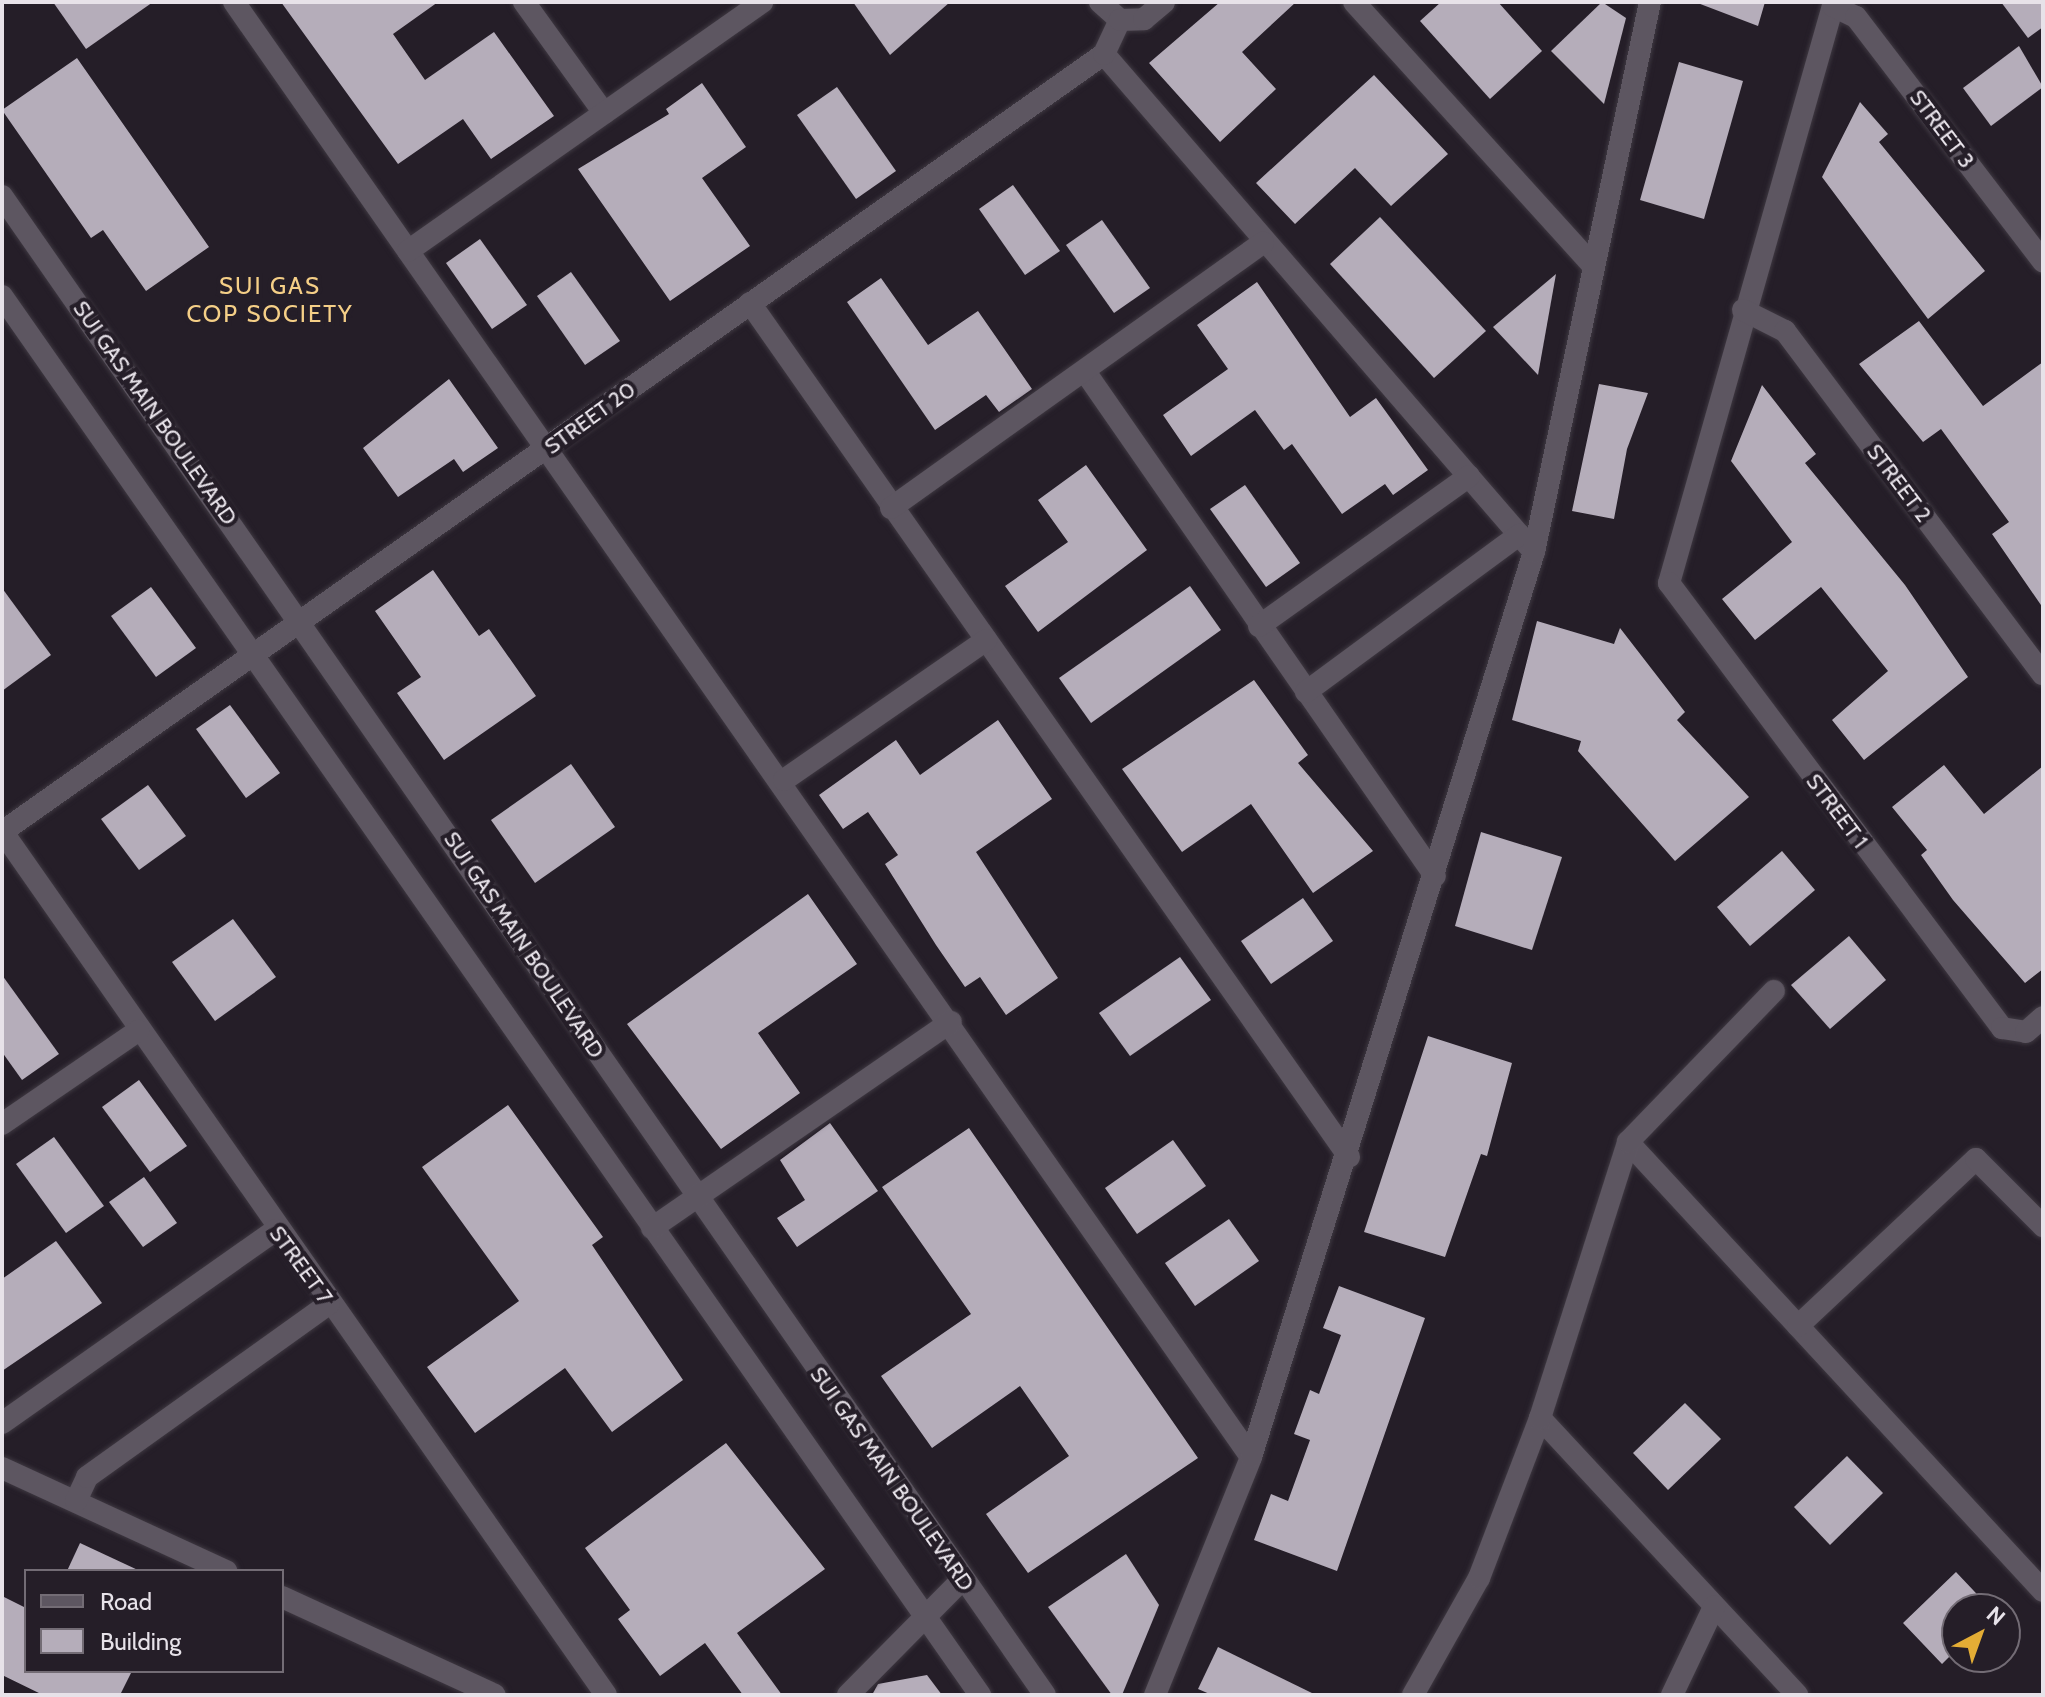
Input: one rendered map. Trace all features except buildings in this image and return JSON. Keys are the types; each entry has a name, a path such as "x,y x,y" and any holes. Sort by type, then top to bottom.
{"street":[{"path":"234,2 784,780 1251,1457"},
{"path":"524,2 604,113"},
{"path":"408,251 762,2"},
{"path":"1100,2 1120,20 1144,19 1164,2"},
{"path":"1354,2 1591,263"},
{"path":"1155,1695 1251,1457 1349,1157 1534,552 1591,263 1650,2"},
{"path":"1743,310 1834,4"},
{"name":"STREET 3","path":"1834,4 1864,26 2043,262"},
{"name":"STREET 20","path":"2,832 1104,54 1120,20"},
{"path":"1104,54 1263,243 1534,552"},
{"name":"SUI GAS MAIN BOULEVARD","path":"2,196 301,621 696,1197 1045,1695"},
{"path":"891,508 1086,373 1263,243"},
{"path":"2,296 980,1695"},
{"path":"750,303 1349,1157"},
{"name":"STREET 1","path":"1743,310 1672,567 1677,600 2002,1028 2035,1024"},
{"name":"STREET 2","path":"1743,310 1785,331 2043,674"},
{"path":"1086,373 1435,876"},
{"path":"1259,626 1469,476"},
{"path":"1306,692 1519,535"},
{"path":"784,780 986,640"},
{"name":"STREET 7","path":"2,832 276,1230 606,1695"},
{"path":"1413,1695 1479,1578 1540,1418 1628,1142 1774,991"},
{"path":"652,1228 951,1022"},
{"path":"2,1124 138,1031"},
{"path":"1628,1142 2043,1591"},
{"path":"1798,1326 1976,1159 2043,1226"},
{"path":"2,1423 276,1230"},
{"path":"76,1501 87,1477 329,1304"},
{"path":"1540,1418 1797,1695"},
{"path":"2,1468 222,1569"},
{"path":"848,1695 962,1580"},
{"path":"284,1598 495,1695"},
{"path":"1672,1695 1714,1607"}],"district":[{"name":"SUI GAS COP SOCIETY","path":"270,300"}]}
